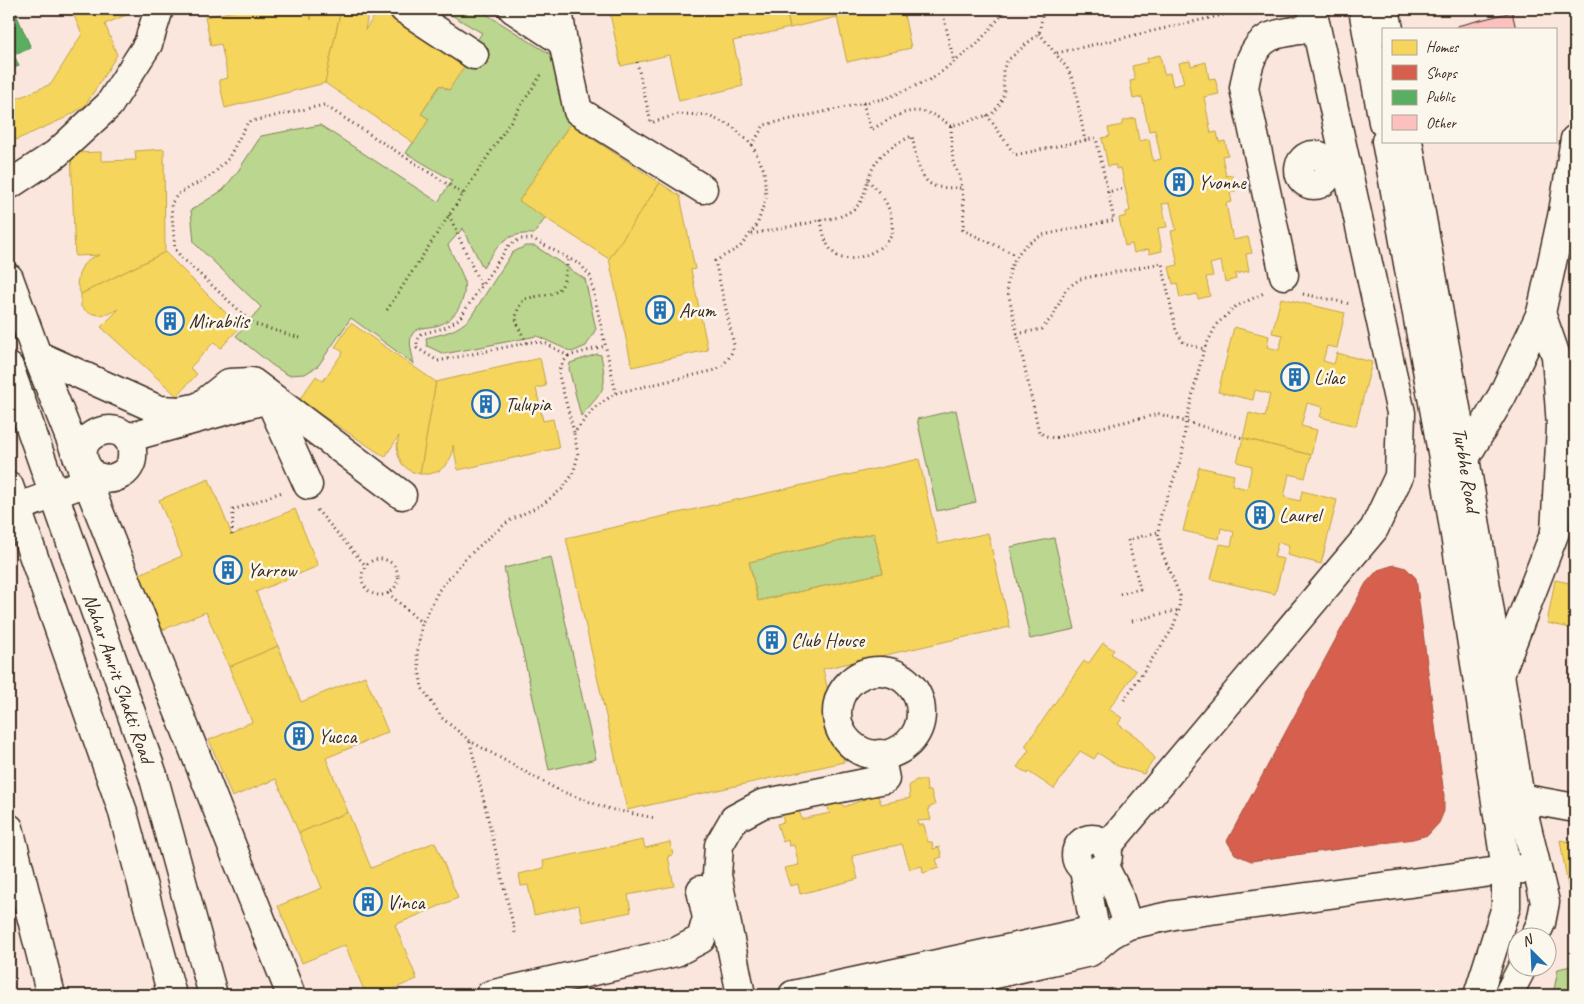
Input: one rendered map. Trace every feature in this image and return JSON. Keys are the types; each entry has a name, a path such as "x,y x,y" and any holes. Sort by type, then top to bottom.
{"street":[{"path":"9,185 56,154 109,105 148,44 159,9"},
{"path":"404,9 474,55"},
{"path":"514,9 563,42"},
{"path":"558,9 578,111 702,189"},
{"path":"1363,9 1382,89"},
{"path":"1385,9 1389,28"},
{"path":"1111,930 1118,894 1098,861 1374,529 1399,476 1400,413 1378,310 1336,164 1314,18 1269,38 1256,50 1247,68 1244,88 1283,287"},
{"path":"1464,458 1502,396 1541,313 1569,213 1575,139"},
{"path":"1336,164 1395,144 1506,870 1506,907 1478,995"},
{"name":"Turbhe Road","path":"1395,144 1464,458 1520,798 1545,902 1540,926"},
{"path":"9,278 37,355 87,470 291,995"},
{"path":"1500,674 1554,532 1566,381 1541,313"},
{"path":"37,355 159,410 181,411 199,407 229,383 252,382 402,495"},
{"name":"Nahar Amrit Shakti Road","path":"9,367 153,775 213,995"},
{"path":"127,438 264,400 272,404 304,494"},
{"path":"12,497 51,485 87,470 106,479 122,474 132,460 131,444 127,438 113,430 98,431 86,442 83,449 87,470"},
{"name":"Nahar Amrit Shakti Road","path":"12,497 122,809 172,995"},
{"path":"741,995 717,875 719,845 734,819 762,804 885,779 880,754"},
{"path":"1520,798 1575,808"},
{"path":"9,828 16,881 51,995"},
{"path":"904,995 1111,930 1174,915 1506,870 1537,869"},
{"path":"502,994 538,990 676,952 701,939 708,918 701,890"},
{"path":"793,995 1036,954"},
{"path":"1508,995 1518,976"}],"path":[{"path":"942,9 954,62"},
{"path":"752,145 764,125 887,98 932,79 976,45 1007,9"},
{"path":"951,126 992,114 1000,104 1004,92 1003,70 1007,61 1039,33 1044,9"},
{"path":"1057,53 1249,9"},
{"path":"1039,33 1057,53 1067,68 1074,84 1085,140"},
{"path":"387,310 563,42"},
{"path":"574,433 594,408 616,393 716,370 726,363 732,354 734,345 715,261 740,247 751,234 757,225 766,198 764,170 752,145 732,126 706,115 678,114 651,123 638,62"},
{"path":"863,103 871,130 897,114 920,111 936,114 951,126 954,163 962,188 963,230 1016,256"},
{"path":"300,338 254,324 181,257 175,249 171,204 178,194 212,175 228,159 248,122 324,105 463,194"},
{"path":"987,115 1015,155 1096,138 1114,220 1043,235 1024,247 1016,256 1008,276 1007,287 1039,432 1054,438 1159,414 1243,438"},
{"path":"751,234 839,217 850,212 859,205 865,195 874,165 884,152 912,136 921,173 926,181 936,186 962,188"},
{"path":"821,220 828,247 837,256 848,259 866,255 884,245 892,233 891,212 882,195 868,180"},
{"path":"1108,192 1125,188"},
{"path":"449,215 481,286"},
{"path":"568,356 545,343 527,343 438,361 417,348 417,342 420,334 444,328 459,319 509,245 521,240 533,239 581,265 590,276 616,393"},
{"path":"527,343 517,326 516,311 524,299 559,292 565,281 568,259"},
{"path":"1017,334 1042,329 1053,316 1066,290 1080,279 1162,263 1176,331 1184,344 1204,349"},
{"path":"1124,700 1172,630 1179,610 1180,596 1162,552 1158,532 1161,515 1182,456 1186,422 1204,349 1217,324 1235,307 1262,293 1283,287 1378,310"},
{"path":"605,346 568,356 560,367 559,376 578,455 573,474 562,490 543,504 509,521 465,559 439,590 422,623 417,654 422,688 442,718 470,741 558,790 609,809 655,818"},
{"path":"232,535 233,510 304,494 366,566"},
{"path":"1120,594 1140,589 1128,540 1158,532"},
{"path":"375,559 387,560 396,568 398,573 396,585 388,593 376,595 366,588 362,577 366,566 375,559"},
{"path":"388,593 422,623"},
{"path":"1132,621 1179,610"},
{"path":"470,741 515,933"}],"green space":[{"path":"441,9 478,9 553,56 570,124 520,200 546,217 534,234 516,235 503,242 483,268 463,228 448,245 464,281 462,301 455,313 445,322 436,326 418,329 413,333 410,344 414,364 351,318 318,366 305,374 288,375 272,365 236,336 261,307 194,243 191,210 223,190 261,136 320,125 438,202 452,180 406,153 429,119 421,114 440,85 449,90 461,63 482,33"},
{"path":"525,246 535,246 585,279 596,329 586,346 572,352 537,336 444,354 427,346 426,338 455,329 470,318 512,253"},
{"path":"597,354 601,355 604,383 599,394 581,416 569,369 570,363"},
{"path":"956,410 976,502 937,511 917,419"},
{"path":"874,533 883,573 758,601 749,562"},
{"path":"1054,538 1075,629 1030,639 1010,547"},
{"path":"551,557 596,759 549,770 504,568"},
{"path":"1575,965 1575,995 1553,995 1558,969"}],"building: Homes":[{"path":"71,9 140,9 105,24 117,55 85,106 65,118 9,143 9,102 51,84 82,34"},
{"path":"244,9 309,9 311,20 313,9 341,9 325,83 225,108 219,80 228,78 221,44 211,46 205,17"},
{"path":"341,9 366,9 367,20 365,30 379,9 465,65 449,90 440,85 421,114 429,119 414,143 325,83"},
{"path":"609,9 786,9 790,28 733,41 743,86 679,101 669,55 621,66"},
{"path":"786,9 903,9 911,48 847,62 837,17 790,28"},
{"name":"Yvonne","path":"1160,55 1164,74 1170,73 1173,86 1184,83 1179,63 1190,61 1191,66 1206,62 1209,79 1215,78 1219,94 1204,97 1211,133 1217,132 1219,142 1225,141 1228,155 1222,156 1226,176 1232,175 1235,192 1230,193 1232,202 1226,203 1233,240 1248,237 1252,253 1246,254 1249,271 1235,274 1236,279 1225,282 1221,261 1210,264 1213,276 1206,277 1210,296 1198,299 1197,294 1180,298 1177,283 1173,284 1169,267 1178,265 1171,231 1176,230 1170,203 1162,204 1167,227 1158,228 1162,251 1149,254 1149,249 1134,253 1132,244 1125,246 1119,218 1126,216 1126,212 1130,211 1121,168 1116,169 1116,165 1108,166 1102,138 1110,136 1108,128 1122,125 1122,121 1135,118 1139,141 1149,139 1153,161 1161,159 1155,130 1149,131 1142,97 1133,99 1130,81 1135,80 1132,66 1148,62 1147,58"},
{"path":"570,124 660,183 609,259 519,201"},
{"path":"164,149 165,252 81,294 77,284 83,265 91,258 100,255 75,256 71,153 101,152 101,161 136,160 135,151"},
{"name":"Arum","path":"660,183 680,196 695,269 691,270 708,350 632,367 609,259"},
{"name":"Mirabilis","path":"165,252 240,327 221,348 214,342 190,368 197,374 177,396 101,327 119,309 109,314 99,315 89,313 81,307 81,294"},
{"name":"Lilac","path":"1281,298 1345,313 1337,348 1327,346 1323,361 1334,364 1337,353 1372,362 1356,426 1320,417 1323,407 1307,403 1301,426 1317,430 1311,455 1243,438 1249,413 1265,417 1270,394 1255,390 1253,400 1218,392 1234,327 1269,336 1267,347 1279,350 1283,335 1272,333"},
{"path":"351,323 436,382 420,474 410,471 402,464 398,455 397,445 399,436 385,457 299,400 316,376 323,381 343,352 335,347"},
{"name":"Tulupia","path":"540,358 546,386 536,388 543,421 553,419 559,448 458,470 453,445 452,455 447,464 439,471 430,474 420,474 436,382"},
{"name":"Laurel","path":"1243,438 1311,455 1305,478 1289,474 1284,497 1300,501 1302,491 1337,500 1321,564 1287,555 1289,545 1278,542 1274,557 1284,559 1275,594 1211,579 1220,544 1231,546 1234,532 1221,528 1219,539 1183,531 1199,467 1234,475 1232,485 1247,489 1252,466 1237,462"},
{"name":"Club House","path":"919,459 938,544 988,533 1010,627 823,669 844,762 627,810 566,538","holes":["874,533 883,573 758,601 749,562"]},
{"path":"1569,470 1575,471 1575,516 1561,513"},
{"name":"Yarrow","path":"209,479 232,535 295,509 318,566 256,592 278,646 229,667 206,612 162,630 139,574 182,556 159,500"},
{"path":"1571,577 1575,578 1575,629 1547,623 1555,580 1570,583"},
{"path":"1103,643 1114,650 1111,654 1136,671 1109,709 1122,718 1118,724 1138,738 1155,758 1144,774 1118,766 1098,753 1094,759 1080,751 1054,789 1029,772 1028,774 1017,767 1029,750 1025,746 1084,661 1088,664"},
{"name":"Yucca","path":"278,646 301,702 365,676 388,732 326,758 348,812 299,833 276,779 232,797 209,740 252,722 229,667"},
{"path":"916,780 926,780 927,791 931,791 935,805 928,808 931,820 917,821 918,825 924,825 928,842 932,842 933,849 939,847 942,857 936,859 939,868 923,873 922,866 910,869 902,844 852,856 858,879 800,894 798,884 790,886 784,868 799,865 794,845 789,846 788,840 783,842 777,824 784,822 778,807 798,808 802,819 830,813 826,802 839,797 844,807 865,799 863,795 876,790 881,804 910,798 909,786"},
{"name":"Vinca","path":"348,812 371,868 435,842 458,898 395,925 417,979 379,995 366,995 345,945 302,963 278,906 322,888 299,833"},
{"path":"643,840 645,848 670,842 673,855 668,856 674,886 628,895 631,912 582,922 579,905 534,915 528,885 521,886 519,874 544,868 543,861"},
{"path":"1560,840 1575,843 1575,927"}],"building: Shops":[{"path":"1394,565 1406,568 1416,578 1444,795 1444,811 1439,823 1428,835 1413,839 1251,861 1235,854 1227,841 1366,583 1378,570"}],"building: Public":[{"path":"9,9 14,9 31,48 14,55 19,66 9,70"}],"building: Other":[{"path":"1512,12 1516,28 1457,28 1457,26"}],"place":[{"name":"Yvonne","path":"1179,182"},
{"name":"Arum","path":"660,310"},
{"name":"Mirabilis","path":"170,321"},
{"name":"Lilac","path":"1295,377"},
{"name":"Tulupia","path":"486,404"},
{"name":"Laurel","path":"1260,515"},
{"name":"Yarrow","path":"228,570"},
{"name":"Club House","path":"772,640"},
{"name":"Yucca","path":"299,736"},
{"name":"Vinca","path":"368,902"}]}
